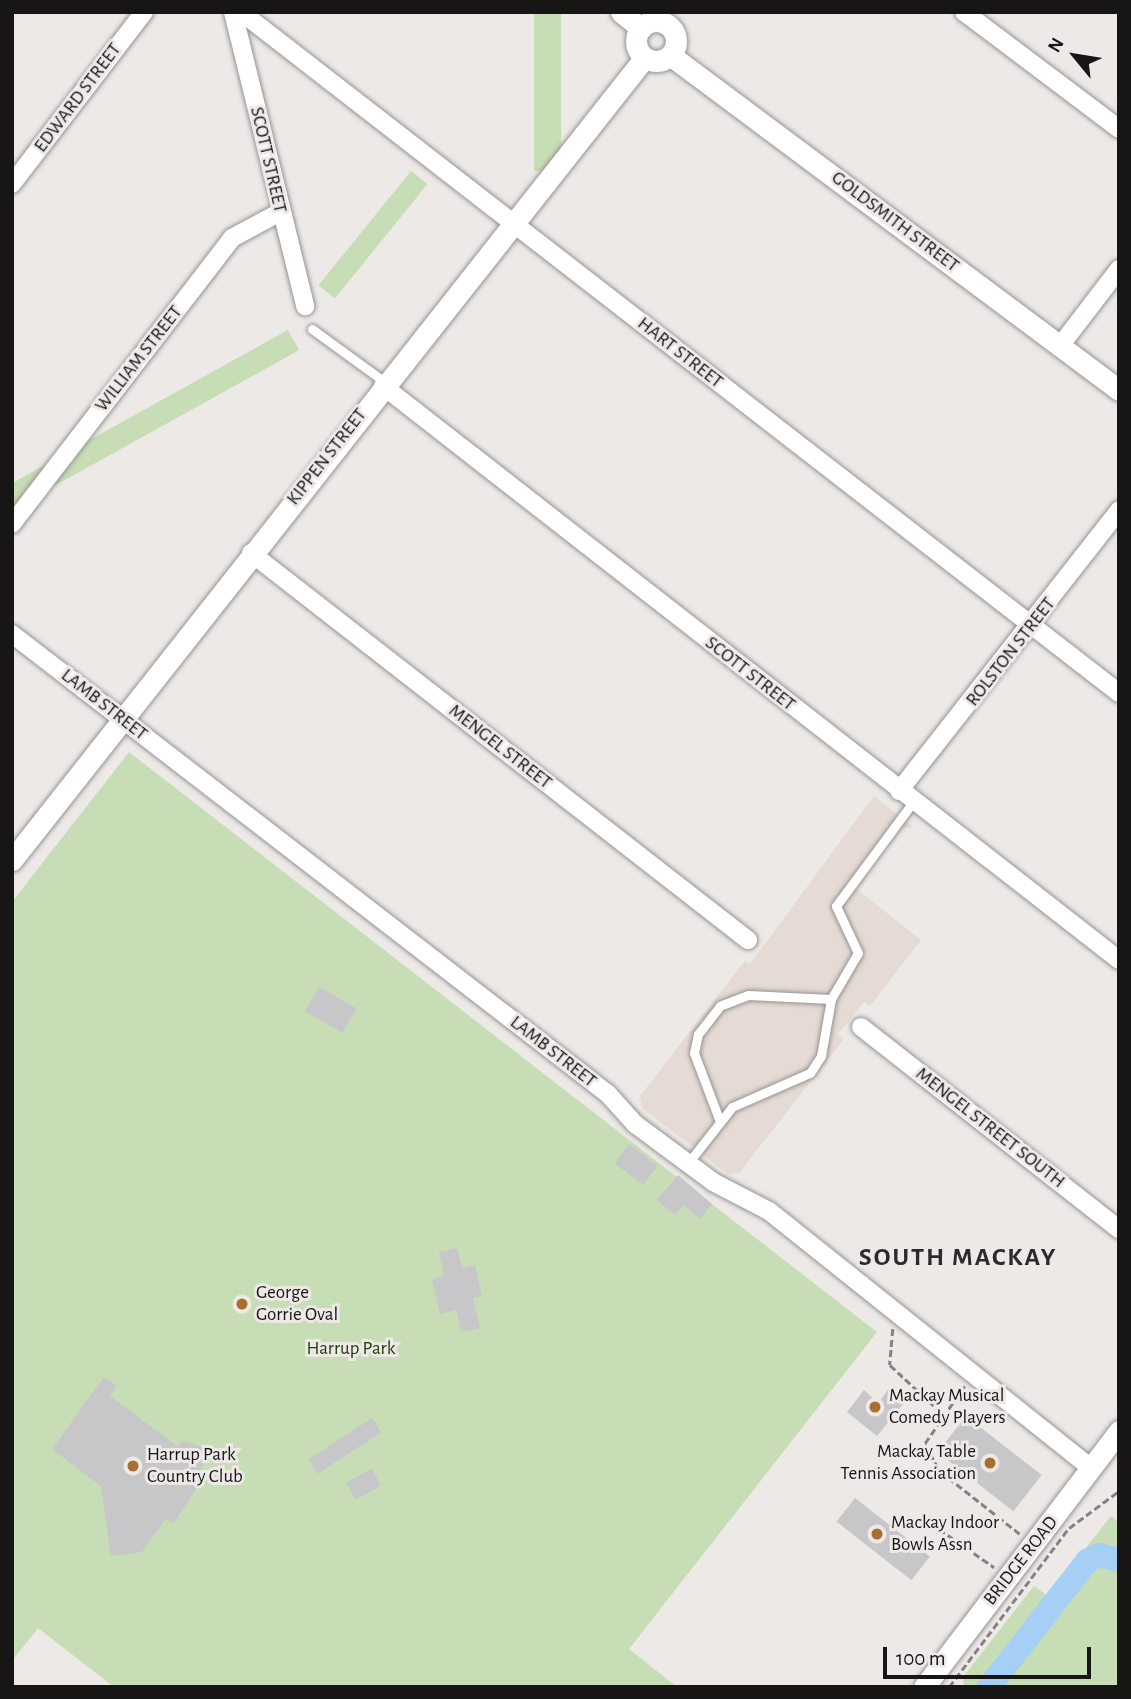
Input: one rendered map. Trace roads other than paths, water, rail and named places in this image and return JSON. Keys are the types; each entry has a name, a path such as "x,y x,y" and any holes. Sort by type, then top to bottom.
{"street":[{"name":"EDWARD STREET","path":"12,184 144,12"},
{"name":"SCOTT STREET","path":"233,12 305,306"},
{"name":"HART STREET","path":"241,12 1119,693"},
{"path":"621,12 641,28"},
{"path":"964,12 1119,129"},
{"path":"675,19 676,43 670,55 645,57 637,45 641,28 654,21 675,19"},
{"name":"GOLDSMITH STREET","path":"670,55 1119,390"},
{"name":"KIPPEN STREET","path":"12,860 511,221 645,57"},
{"name":"WILLIAM STREET","path":"12,524 232,238 280,212"},
{"path":"1060,346 1119,269"},
{"name":"SCOTT STREET","path":"384,384 906,797 1119,960"},
{"name":"ROLSTON STREET","path":"906,797 1119,510"},
{"name":"MENGEL STREET","path":"251,553 748,940"},
{"name":"LAMB STREET","path":"12,634 608,1094 688,1163 769,1212 1092,1469"},
{"name":"MENGEL STREET SOUTH","path":"861,1027 1119,1229"},
{"name":"BRIDGE ROAD","path":"924,1687 1119,1431"},
{"name":"BRIDGE ROAD","path":"1092,1469 1119,1447"}],"lane":[{"name":"SCOTT STREET","path":"312,329 384,384"},
{"path":"688,1163 719,1119 743,1099 810,1073 821,1056 831,999 858,953 836,906 906,797"},
{"path":"719,1119 694,1054 698,1034 720,1006 748,995 831,999"}],"waterway":[{"path":"989,1687 1087,1561 1099,1555 1119,1560"}],"place":[{"name":"George Gorrie Oval","path":"242,1304"},
{"name":"Mackay Musical Comedy Players","path":"875,1407"},
{"name":"Mackay Table Tennis Association","path":"990,1463"},
{"name":"Harrup Park Country Club","path":"133,1466"},
{"name":"Mackay Indoor Bowls Assn","path":"877,1534"}],"district":[{"name":"SOUTH MACKAY","path":"958,1258"}],"park label":[{"name":"Harrup Park","path":"351,1349"}]}
